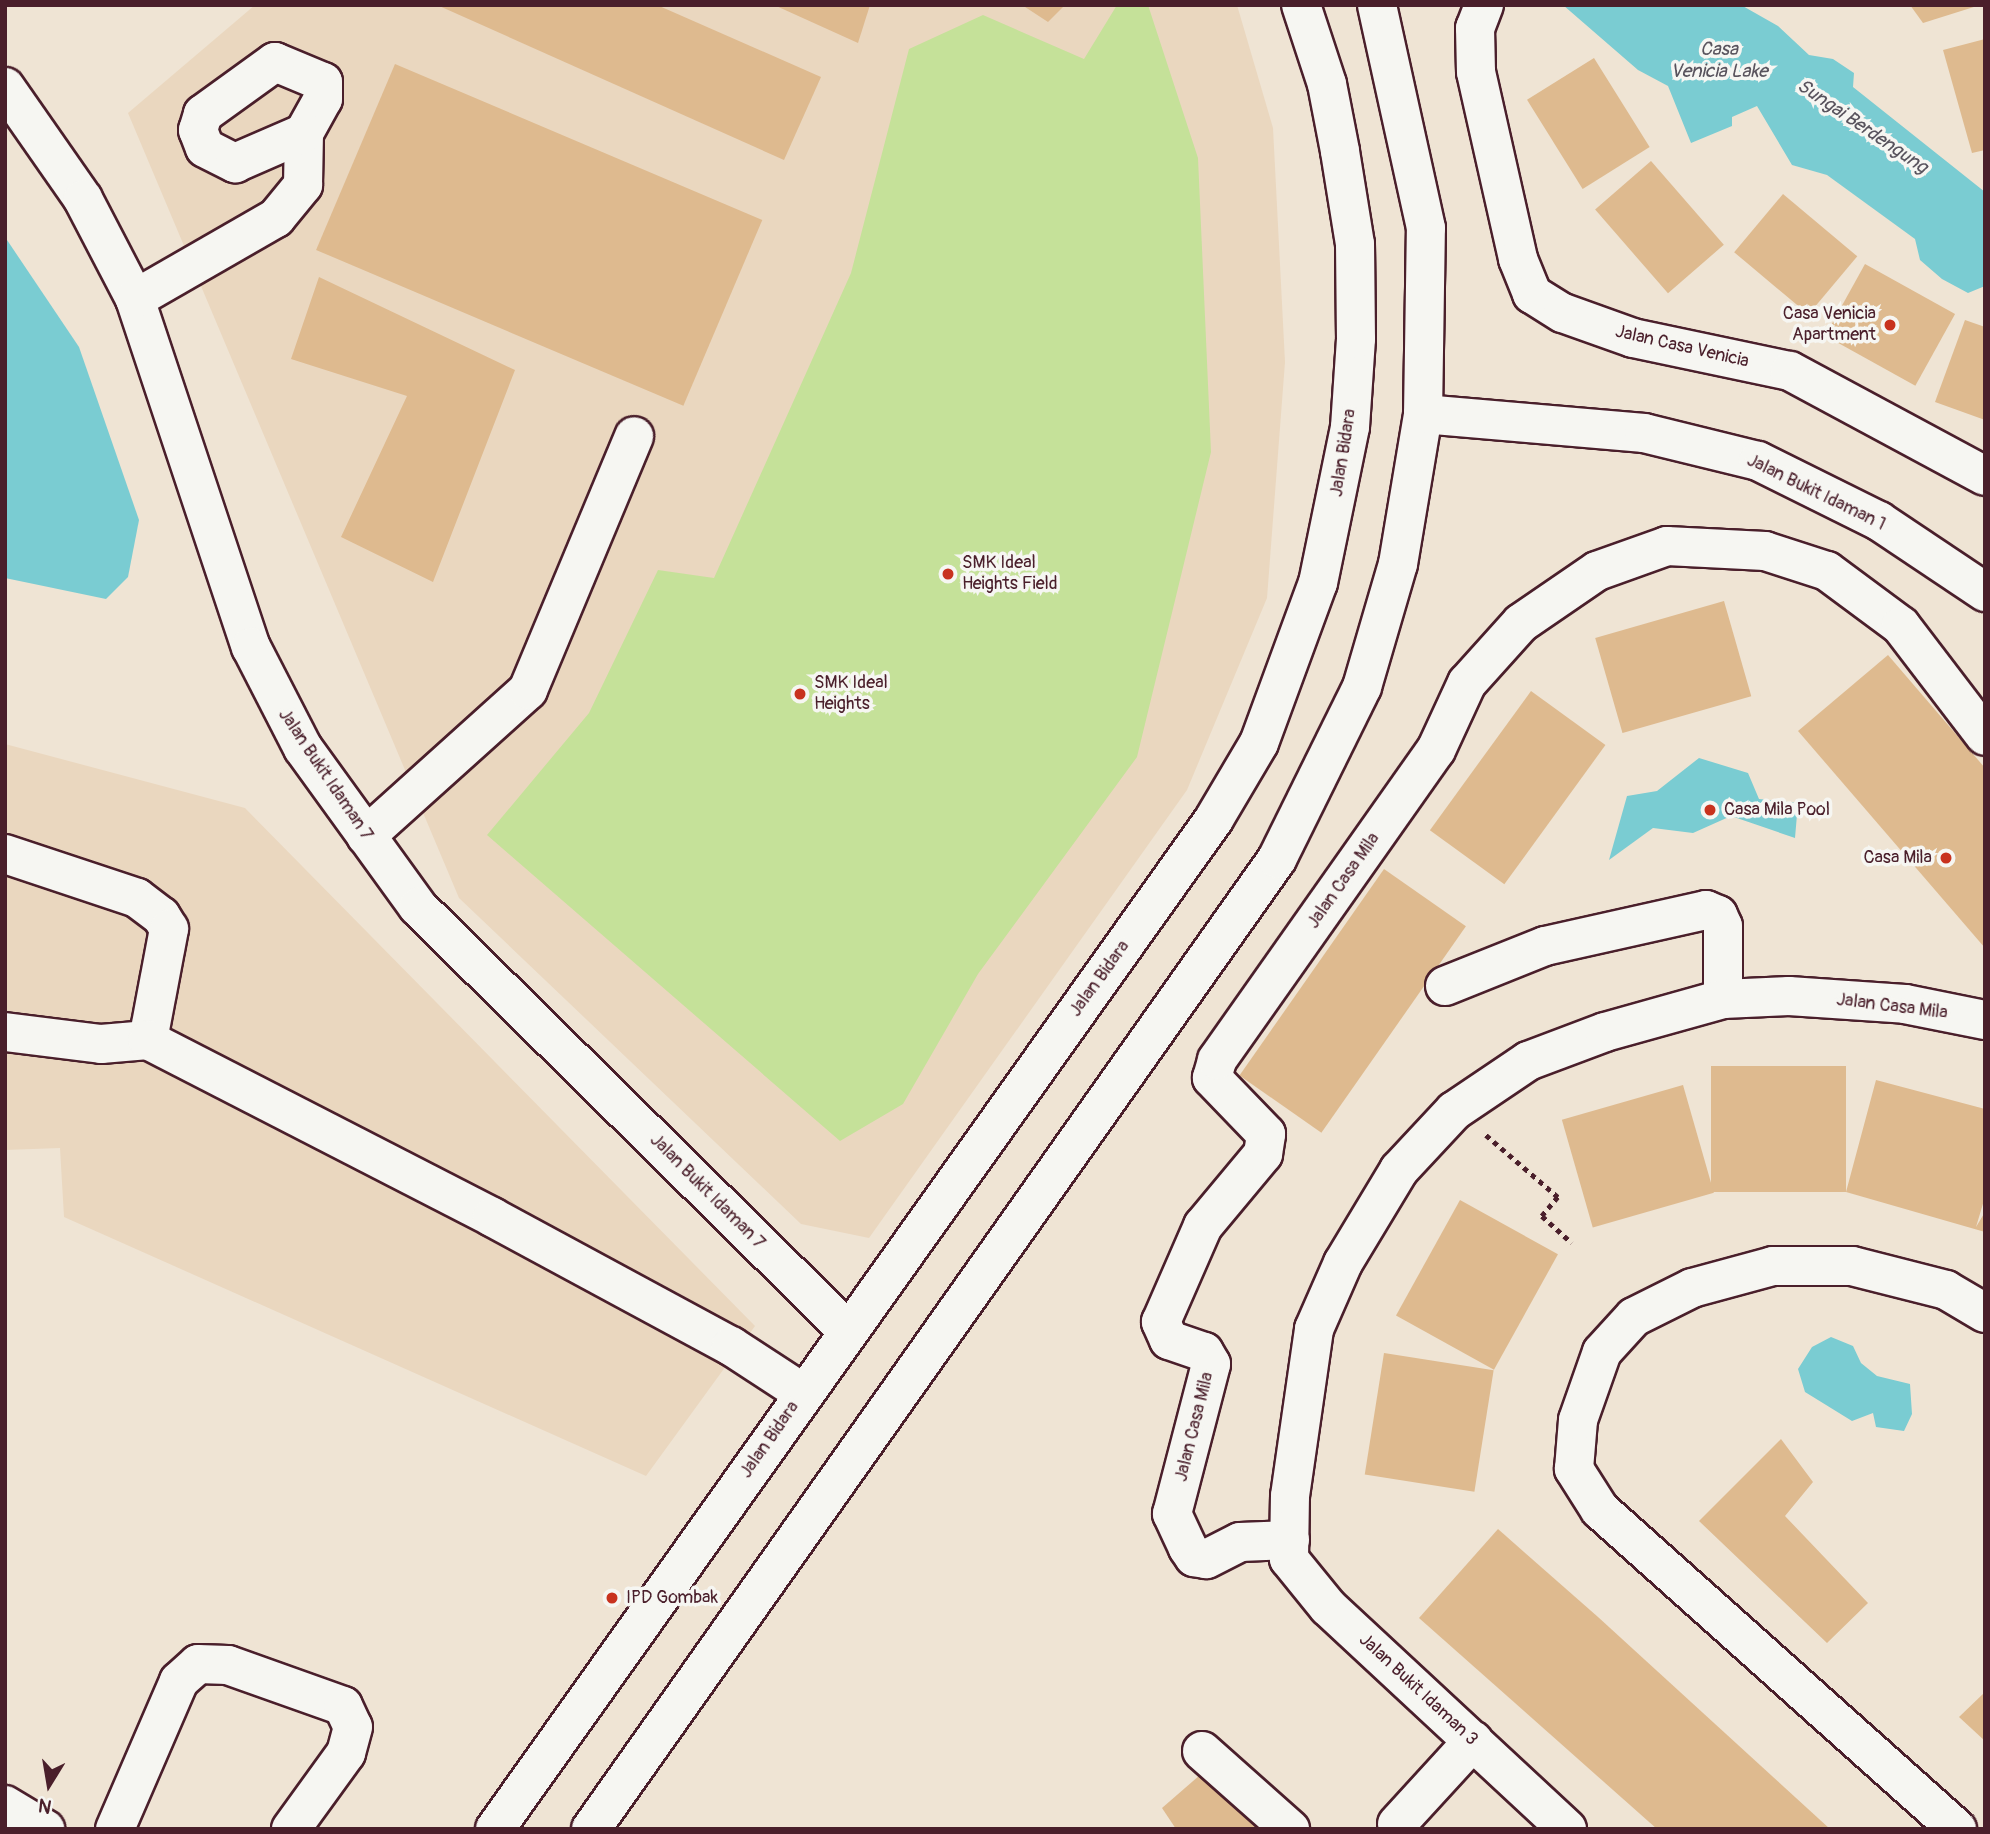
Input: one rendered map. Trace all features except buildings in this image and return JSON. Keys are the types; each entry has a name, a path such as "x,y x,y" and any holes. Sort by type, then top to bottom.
{"street":[{"name":"Jalan Bidara","path":"495,1829 847,1330 1214,819 1259,743 1318,583 1350,426 1356,339 1355,244 1327,84 1301,5"},
{"path":"591,1829 1277,859 1362,687 1398,564 1423,414 1426,228 1377,5"},
{"name":"Jalan Casa Venicia","path":"1484,5 1475,28 1476,72 1518,258 1532,294 1563,313 1633,338 1790,371 1985,476"},
{"name":"Jalan Bukit Idaman 7","path":"5,88 83,199 135,299 251,647 303,748 418,907 847,1330"},
{"path":"135,299 276,218 303,185 304,133"},
{"name":"Jalan Bukit Idaman 1","path":"1423,414 1644,433 1758,461 1879,521 1984,590"},
{"path":"366,836 528,690 634,436"},
{"name":"Jalan Casa Mila","path":"1979,1010 1789,996 1723,999 1605,1032 1528,1061 1454,1111 1399,1170 1343,1263 1314,1329 1290,1496 1290,1540 1240,1542 1206,1559 1188,1548 1172,1514 1211,1364 1204,1352 1169,1340 1161,1322 1203,1226 1263,1154 1266,1134 1212,1078 1217,1060 1436,750 1467,683 1521,623 1597,571 1667,546 1765,551 1827,571 1901,626 1985,736"},
{"path":"5,854 138,898 161,916 169,929 148,1040"},
{"path":"1446,986 1545,946 1706,910 1718,915 1723,926 1723,999"},
{"path":"5,1032 101,1044 148,1040 492,1217 731,1346 803,1392"},
{"path":"1957,1829 1600,1510 1574,1469 1578,1420 1602,1352 1634,1317 1692,1288 1773,1266 1852,1266 1946,1290 1985,1313"},
{"name":"Jalan Bukit Idaman 3","path":"1290,1540 1289,1559 1328,1607 1567,1829"},
{"path":"115,1829 179,1681 198,1664 228,1665 343,1706 354,1727 346,1753 290,1829"},
{"path":"1397,1824 1473,1741"},
{"path":"1202,1751 1290,1829"},
{"path":"5,1805 45,1829"}],"path":[{"path":"1480,1130 1558,1197 1542,1216 1572,1243"}],"shaded area":[{"name":"SMK Ideal Heights","path":"255,5 1237,5 1273,128 1285,362 1267,598 1187,790 869,1238 801,1224 459,898 128,113"},
{"path":"5,744 245,808 755,1326 646,1476 64,1217 60,1148 5,1150"}],"green space":[{"name":"SMK Ideal Heights Field","path":"1117,5 1148,5 1198,158 1211,452 1137,757 978,974 903,1104 840,1141 487,835 589,713 658,570 714,578 851,273 909,49 983,15 1084,59"}],"water":[{"name":"Casa Venicia Lake","path":"1563,5 1741,5 1778,26 1809,55 1833,59 1854,73 1853,87 1985,192 1985,286 1968,293 1942,279 1920,260 1915,239 1827,175 1792,165 1757,106 1732,117 1732,126 1691,143 1668,86 1638,70"},
{"path":"5,237 79,347 139,520 128,577 106,599 5,578"},
{"name":"Casa Mila Pool","path":"1699,758 1748,773 1759,799 1798,803 1795,838 1731,816 1693,833 1653,828 1609,860 1627,796 1657,791"},
{"path":"1831,1337 1853,1346 1861,1363 1877,1376 1910,1384 1912,1414 1904,1431 1876,1427 1873,1413 1852,1421 1805,1392 1798,1369 1812,1347"}],"place":[{"name":"Casa Venicia Apartment","path":"1890,325"},
{"name":"SMK Ideal Heights Field","path":"948,574"},
{"name":"SMK Ideal Heights","path":"800,694"},
{"name":"Casa Mila Pool","path":"1710,810"},
{"name":"Casa Mila","path":"1946,858"},
{"name":"IPD Gombak","path":"612,1598"}],"water label":[{"name":"Sungai Berdengung","path":"1862,127"}]}
